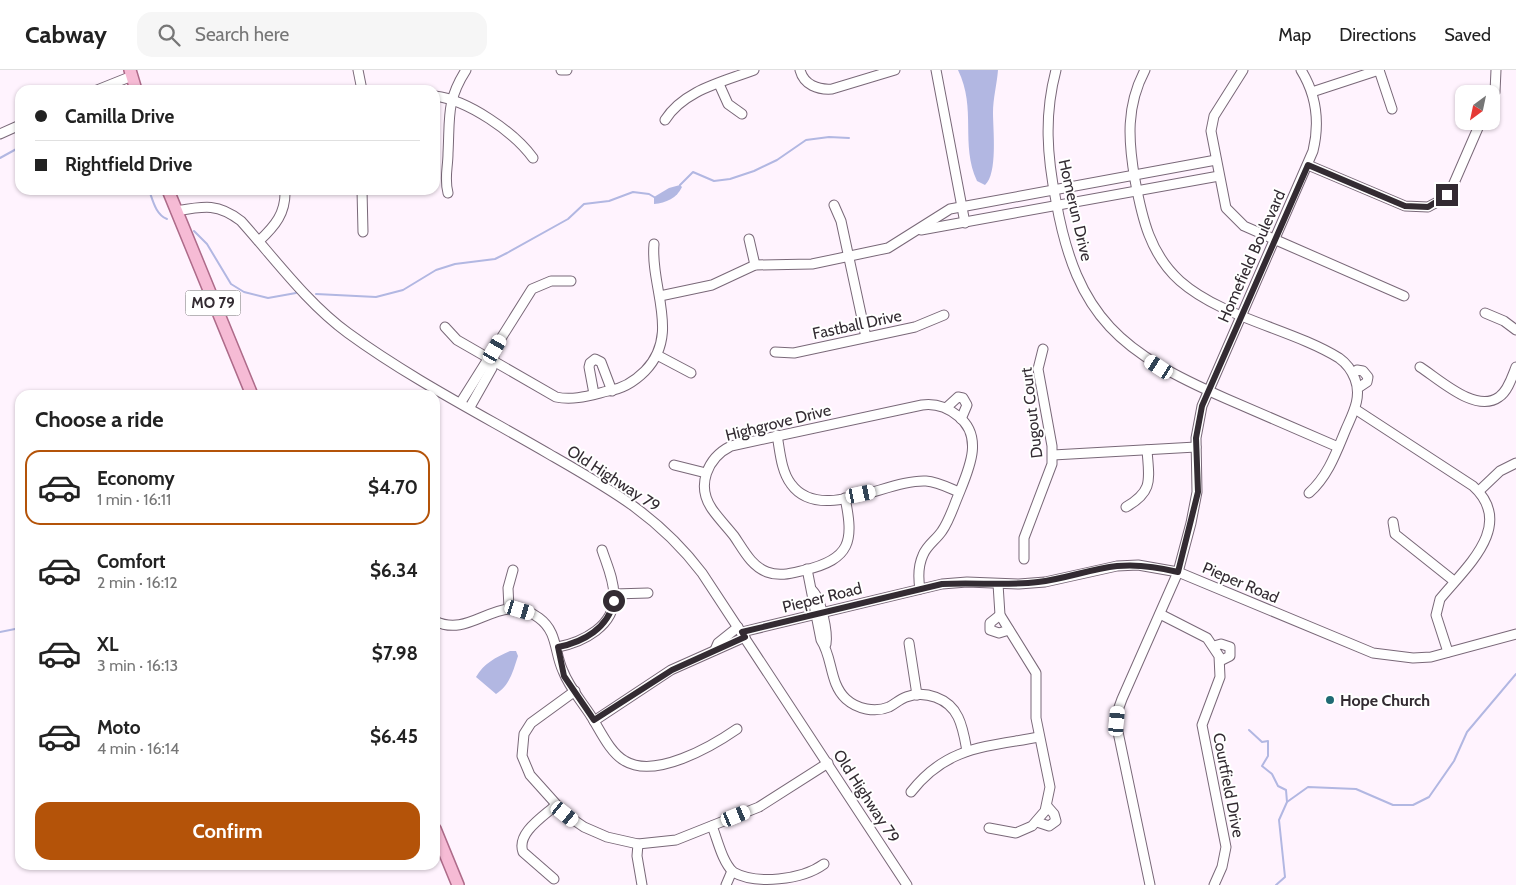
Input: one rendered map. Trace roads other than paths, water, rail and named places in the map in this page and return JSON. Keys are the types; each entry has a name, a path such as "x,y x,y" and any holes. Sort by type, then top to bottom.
{"main road":[{"path":"131,73 135,85"},
{"name":"MO 79","path":"170,195 250,390"},
{"path":"440,841 458,885"}],"street":[{"path":"358,70 361,85"},
{"path":"448,193 444,175 448,156 448,120 451,99 455,88 466,70"},
{"path":"561,70 567,70"},
{"path":"665,120 676,106 685,99 754,70"},
{"path":"800,70 808,84 823,90 895,70"},
{"path":"936,70 965,223"},
{"name":"Homerun Drive","path":"1056,70 1049,103 1047,138 1053,190 1072,266 1092,304 1118,336 1146,358 1174,375 1338,447"},
{"path":"1145,70 1139,82 1130,113 1129,136 1134,175 1148,236 1170,272 1194,292 1340,359 1353,373 1358,388 1355,409 1324,478 1309,493"},
{"path":"1243,70 1212,123 1223,199 1231,215 1244,226 1404,296"},
{"name":"Homefield Boulevard","path":"1150,885 1117,721 1122,699 1178,572 1198,492 1196,447 1199,417 1208,390 1308,165 1318,128 1312,92 1301,70"},
{"path":"1312,92 1379,70 1392,109"},
{"path":"1495,85 1496,70"},
{"path":"108,85 131,73"},
{"path":"719,84 728,104 742,114"},
{"path":"440,97 451,99 466,106 516,138 533,158"},
{"path":"0,134 15,127"},
{"path":"1308,165 1405,206 1428,207 1441,200 1451,190 1478,130"},
{"path":"660,296 712,285 756,265 812,264 895,246 950,209 1216,160"},
{"path":"916,231 1219,176"},
{"path":"259,242 283,212 285,195"},
{"path":"362,195 363,232"},
{"path":"834,205 841,220 866,337"},
{"name":"Old Highway 79","path":"176,211 211,206 222,209 241,222 312,300 348,333 392,362 644,512 687,552 742,632 907,885"},
{"path":"750,239 756,265"},
{"path":"445,327 457,340 556,397 574,399 612,390 638,378 657,355 664,331 660,296 653,266 654,244"},
{"path":"466,405 520,305 532,289 551,281 571,281"},
{"path":"1485,313 1504,321 1516,330"},
{"name":"Fastball Drive","path":"775,352 794,353 928,323 944,315"},
{"name":"Dugout Court","path":"1024,559 1024,538 1052,464 1053,455 1038,369 1042,349"},
{"path":"657,355 691,373"},
{"path":"594,394 589,367 590,363 595,359 601,362 612,390"},
{"path":"1420,367 1475,402 1494,400 1512,389 1516,367"},
{"name":"Highgrove Drive","path":"946,408 953,399 963,398 967,405 961,418"},
{"name":"Highgrove Drive","path":"706,473 710,463 726,448 777,435 922,405 930,404 946,408 961,418 970,431 973,449 959,492 945,526 924,553 918,569 920,589"},
{"path":"1355,409 1479,491 1489,511 1491,520 1489,534 1480,551 1440,599 1436,609 1448,652"},
{"path":"777,435 784,470 795,489 806,496 820,501 846,498 919,481 936,483 959,492"},
{"path":"1053,455 1196,447"},
{"path":"1126,506 1141,498 1146,491 1149,474 1148,450"},
{"path":"1479,491 1500,471 1516,463"},
{"path":"674,465 706,473 704,488 712,509 756,565 775,574 807,570 828,564 841,553 846,546 851,523 846,498"},
{"path":"1393,522 1396,534 1454,582"},
{"path":"558,647 579,641 602,626 612,611 614,594 602,550"},
{"name":"Pieper Road","path":"594,720 663,675 715,650 742,632 920,589 967,582 998,584 1045,582 1117,566 1160,568 1178,572 1373,653 1412,658 1448,652 1516,634"},
{"path":"509,608 508,588 512,570"},
{"path":"807,570 812,590 810,596 818,614 821,640 826,647 839,690 857,706 868,710 880,710 905,697 916,695 937,697 953,710 958,717 967,750"},
{"path":"989,828 1016,833 1036,822 1047,806 1050,787 1035,709 1038,690 1036,673 1000,614 998,584"},
{"path":"614,594 648,593"},
{"path":"440,622 458,626 498,610 509,608 531,613 539,618 551,630 558,647 562,669 575,691 621,758 632,764 647,768 665,764 714,744 737,730"},
{"path":"1000,614 990,623 990,630 999,633 1009,630"},
{"name":"Courtfield Drive","path":"1160,614 1207,638 1214,646 1220,661 1220,676 1202,725 1226,847 1222,867 1214,885"},
{"path":"909,643 916,695"},
{"name":"Courtfield Drive","path":"1214,646 1226,644 1230,647 1230,656 1220,661"},
{"path":"575,691 538,716 528,727 522,741 522,756 526,769 556,805 573,820 607,838 638,844 676,840 769,802 828,763"},
{"path":"910,792 921,778 939,763 967,750 1039,737"},
{"path":"554,879 523,852 521,846 523,836 556,805"},
{"path":"1036,822 1049,826 1056,821 1054,814 1047,806"},
{"path":"712,826 732,871 746,883 765,885 803,877 824,864"},
{"path":"638,844 637,856 642,885"},
{"path":"726,885 732,871"}],"water":[{"path":"958,70 998,70 993,107 994,140 992,171 985,185 977,181 972,167 967,99 964,84"},
{"path":"680,185 682,187 680,191 674,197 654,204 654,197 669,188"},
{"path":"510,651 516,651 518,656 513,672 505,686 496,694 476,677 486,664"}],"waterway":[{"path":"680,185 693,172 714,181 730,179 754,171 777,160 806,140 829,137 849,138"},
{"path":"0,158 15,150"},
{"path":"316,294 376,297 403,290 436,270 455,264 495,259 568,219 584,204 609,201 633,192 649,194 654,197"},
{"path":"151,195 160,214 167,219"},
{"path":"194,231 207,244 231,284 244,292 268,298 296,293"},
{"path":"0,632 15,629"},
{"path":"1276,885 1285,877 1279,820 1287,802 1308,787 1356,789 1393,805 1413,805 1429,797 1454,761 1467,732 1516,674"},
{"path":"1249,730 1262,742 1268,741 1268,756 1262,766 1272,774 1278,786 1286,790 1287,802"}],"place":[{"name":"Hope Church","path":"1330,700"}]}
